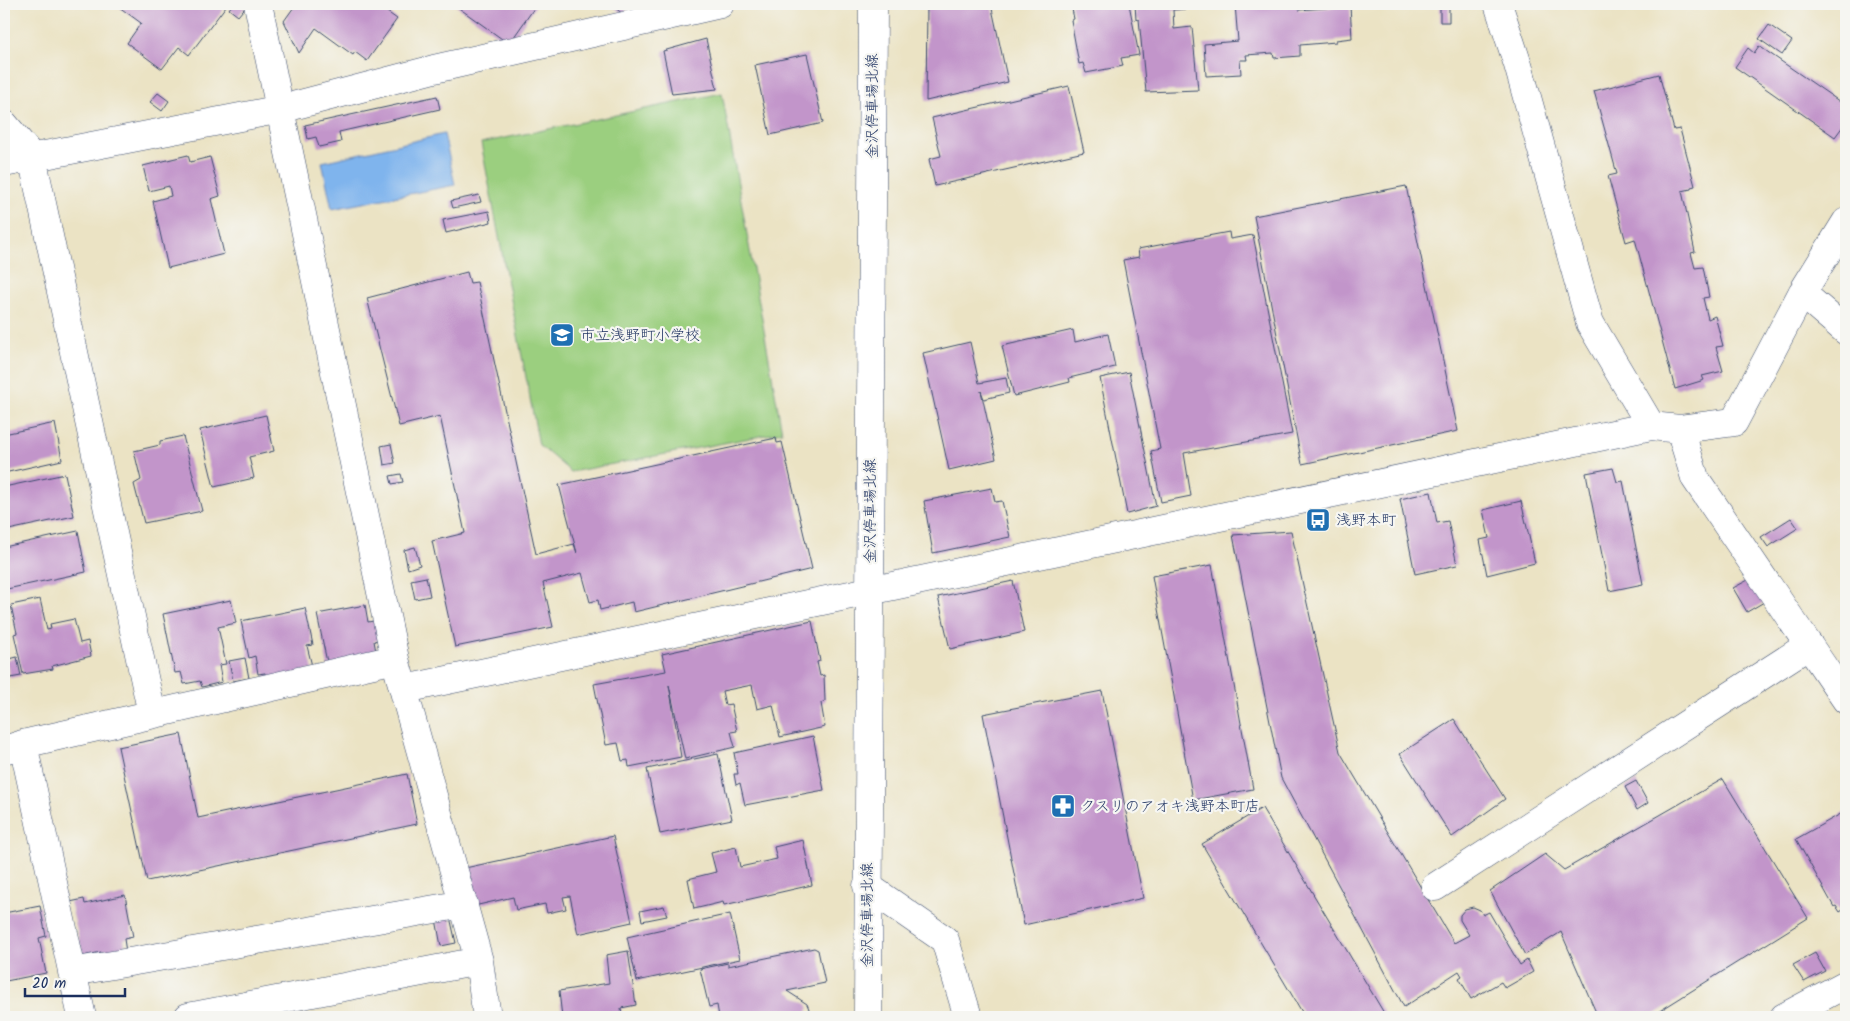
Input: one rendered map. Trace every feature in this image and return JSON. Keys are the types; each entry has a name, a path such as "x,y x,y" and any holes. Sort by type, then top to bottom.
{"street":[{"path":"258,4 395,659 405,689 479,961 487,1017"},
{"path":"4,163 280,109 434,69 720,4"},
{"name":"金沢停車場北線","path":"868,1017 867,886 873,4"},
{"path":"1498,4 1521,75 1590,323 1651,426"},
{"path":"4,124 32,157 152,714"},
{"path":"405,689 1651,426 1680,429 1734,422 1802,293 1846,222"},
{"path":"1802,293 1846,331"},
{"path":"1680,429 1695,478 1846,700"},
{"path":"1435,887 1809,645"},
{"path":"82,1017 14,747 395,659"},
{"path":"867,886 946,940 968,1017"},
{"path":"72,972 464,904"},
{"path":"188,1017 479,961"},
{"path":"1784,1017 1846,984"}],"green space":[{"path":"722,93 782,432 571,472 539,445 481,143"}],"water":[{"path":"444,134 455,185 332,209 322,162"}],"building":[{"path":"115,4 223,4 226,6 189,55 179,47 162,69 127,43 141,23"},
{"path":"233,4 248,4 238,16 229,9"},
{"path":"290,4 376,4 397,19 367,61 355,52 353,55 316,28 299,53 284,21 294,7"},
{"path":"458,4 537,4 509,44 456,6"},
{"path":"610,4 631,4 623,14"},
{"path":"927,4 991,4 1008,82 926,101"},
{"path":"1071,4 1129,4 1139,55 1121,58 1123,66 1086,73 1083,63 1079,64 1071,20 1074,19"},
{"path":"1135,4 1188,4 1188,9 1173,10 1174,29 1192,27 1198,90 1146,92 1139,19 1136,20"},
{"path":"1235,4 1299,4 1299,10 1350,6 1352,38 1336,40 1336,42 1300,45 1300,56 1274,58 1273,53 1246,55 1247,60 1240,60 1241,74 1206,76 1204,44 1238,41"},
{"path":"1440,4 1449,4 1449,22 1440,22"},
{"path":"1769,25 1792,41 1782,55 1759,39"},
{"path":"706,39 717,89 672,94 663,51"},
{"path":"1759,46 1846,106 1846,122 1835,137 1735,67 1748,48 1754,53"},
{"path":"807,54 823,123 770,135 755,65"},
{"path":"1659,74 1674,130 1680,129 1695,186 1682,191 1695,252 1691,253 1695,268 1703,267 1709,297 1703,298 1708,319 1715,316 1723,346 1716,347 1723,371 1702,376 1704,380 1675,389 1635,239 1626,242 1608,176 1617,174 1594,91"},
{"path":"1069,86 1084,152 935,186 929,159 941,156 932,118"},
{"path":"158,93 169,101 162,111 150,102"},
{"path":"437,96 440,109 339,132 341,142 319,147 316,137 308,139 305,125"},
{"path":"188,155 190,162 210,157 220,196 211,199 224,254 168,268 153,201 171,196 169,186 149,191 143,166"},
{"path":"1406,186 1458,431 1302,464 1254,216"},
{"path":"479,195 481,202 453,208 451,201"},
{"path":"489,211 491,222 446,233 443,220"},
{"path":"1229,232 1230,239 1253,235 1292,434 1184,453 1191,496 1161,502 1151,451 1160,449 1123,260 1139,257 1138,249"},
{"path":"467,272 470,283 477,282 536,554 574,544 577,553 559,485 776,438 777,443 782,442 812,569 634,612 632,602 600,610 598,600 590,602 582,573 543,583 553,627 455,647 432,541 465,533 440,416 399,426 367,298"},
{"path":"1073,330 1075,342 1108,334 1115,367 1069,378 1070,382 1014,396 1002,346"},
{"path":"970,342 979,383 1006,378 1009,393 984,399 981,391 996,459 949,470 923,353"},
{"path":"1129,372 1156,506 1127,514 1100,378"},
{"path":"266,415 274,451 249,457 254,478 214,487 200,430"},
{"path":"55,423 62,460 4,473 4,434"},
{"path":"183,436 202,511 144,523 134,484 141,480 134,451 160,445 160,441"},
{"path":"391,444 395,463 384,465 381,446"},
{"path":"1613,468 1617,482 1623,481 1643,584 1609,591 1586,473"},
{"path":"65,474 74,516 4,531 4,487"},
{"path":"401,474 403,482 392,484 390,476"},
{"path":"992,488 995,502 1002,501 1010,537 933,553 924,501"},
{"path":"1431,492 1437,523 1448,521 1457,565 1415,574 1400,499"},
{"path":"1521,501 1535,563 1487,575 1480,540 1489,538 1483,510"},
{"path":"1791,518 1798,528 1768,547 1761,537"},
{"path":"78,531 86,572 7,589 4,574 4,547"},
{"path":"1291,531 1340,752 1454,943 1469,935 1460,920 1460,915 1465,909 1473,907 1480,910 1483,915 1489,912 1520,965 1527,960 1533,972 1505,988 1501,982 1471,999 1459,978 1462,976 1459,971 1404,1007 1281,778 1233,535"},
{"path":"415,547 420,565 408,569 404,550"},
{"path":"1212,565 1253,789 1193,800 1152,576"},
{"path":"426,577 430,596 415,599 411,580"},
{"path":"1750,579 1764,602 1747,612 1733,588"},
{"path":"1013,581 1024,632 950,649 938,597"},
{"path":"40,599 47,630 51,629 50,624 74,619 80,643 88,641 91,656 52,666 53,669 23,674 14,634 17,633 11,605"},
{"path":"231,600 236,623 218,627 226,664 219,665 222,682 202,687 200,681 184,684 181,672 175,673 163,614"},
{"path":"365,605 368,622 384,619 387,638 374,641 377,657 328,667 317,614"},
{"path":"305,608 313,645 307,646 313,670 266,680 265,673 258,674 255,656 249,658 241,621"},
{"path":"812,621 820,661 817,662 820,676 824,675 825,701 821,703 825,727 780,737 773,705 757,709 752,685 722,691 725,705 731,704 737,731 731,732 735,747 685,759 669,685 681,757 629,767 628,760 622,761 618,743 606,745 594,684 666,671 662,654"},
{"path":"17,657 21,676 10,678 6,660"},
{"path":"245,658 249,678 233,681 229,661"},
{"name":"クスリのアオキ浅野本町店","path":"1102,691 1143,898 1024,925 983,714"},
{"path":"1454,719 1505,799 1452,837 1400,754"},
{"path":"181,734 198,818 407,774 417,824 147,881 118,747"},
{"path":"813,736 824,790 745,805 740,783 736,785 734,774 738,774 734,753"},
{"path":"718,754 732,819 660,834 647,769"},
{"path":"1723,779 1808,918 1650,1017 1598,1017 1561,932 1525,955 1490,891 1545,854 1564,870"},
{"path":"1636,781 1648,803 1637,810 1625,787"},
{"path":"1262,808 1384,1013 1377,1017 1305,1017 1202,844"},
{"path":"1846,811 1846,908 1840,912 1836,906 1834,907 1796,839"},
{"path":"613,836 632,922 578,934 570,896 563,897 566,909 547,913 545,904 516,910 513,897 474,906 465,868"},
{"path":"803,840 812,885 724,905 723,902 694,909 688,879 716,872 711,853 736,847 740,867 777,859 774,847"},
{"path":"125,895 133,937 124,939 126,952 102,957 101,952 83,956 70,902 84,899 85,904"},
{"path":"40,906 46,936 39,938 46,973 6,981 4,913"},
{"path":"664,906 667,916 642,921 640,911"},
{"path":"730,914 740,959 637,981 627,937"},
{"path":"450,917 456,943 441,946 436,919"},
{"path":"814,948 818,950 825,983 787,991 807,1004 809,1009 806,1017 719,1017 717,1005 709,1007 700,969 728,963 728,966"},
{"path":"628,951 636,1005 621,1008 622,1017 562,1017 559,991 609,983 606,955"},
{"path":"1815,953 1825,971 1804,982 1793,965"}],"place":[{"name":"市立浅野町小学校","path":"562,335"},
{"name":"浅野本町","path":"1318,520"},
{"name":"クスリのアオキ浅野本町店","path":"1063,806"}]}
